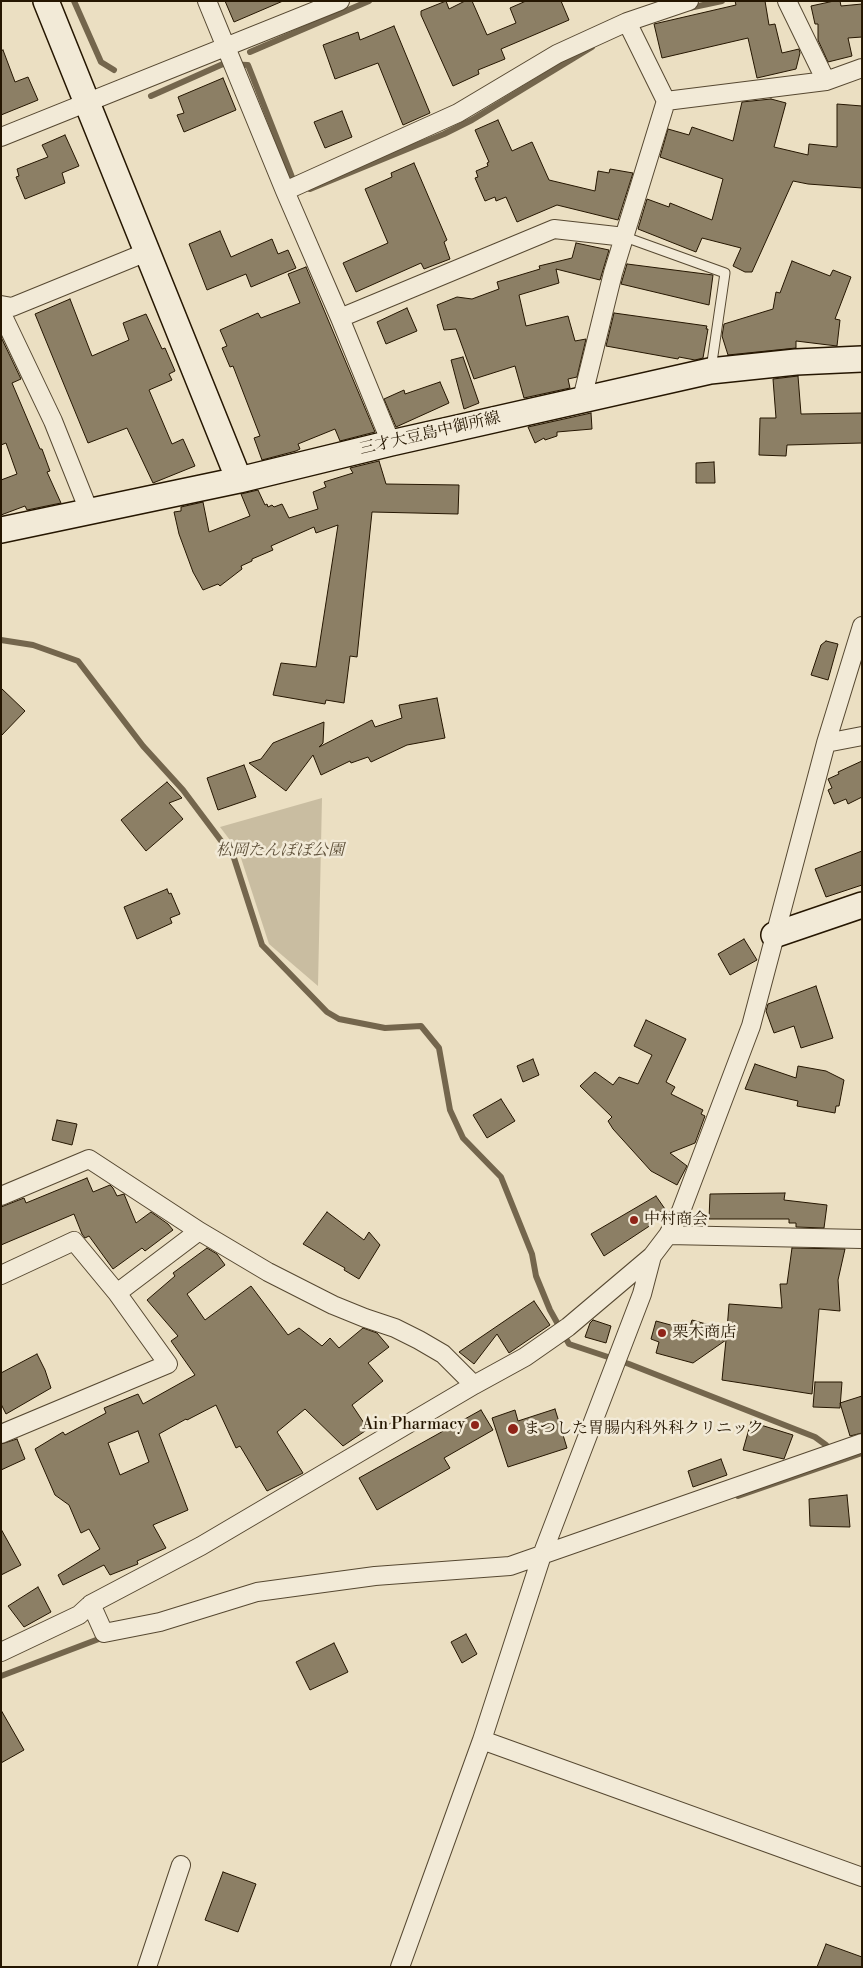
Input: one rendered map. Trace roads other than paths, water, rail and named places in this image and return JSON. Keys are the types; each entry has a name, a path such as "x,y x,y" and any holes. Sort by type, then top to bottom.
{"main road":[{"path":"46,1 239,480"},
{"name":"三才大豆島中御所線","path":"1,530 239,480 391,443 710,371 796,362 862,359"},
{"path":"774,935 862,905"}],"street":[{"path":"207,1 391,443"},
{"path":"1,137 340,1"},
{"path":"285,192 458,113 557,54 627,22 689,1"},
{"path":"787,1 826,82"},
{"path":"582,399 613,272 666,101 627,22"},
{"path":"666,101 826,82 860,71"},
{"path":"340,318 554,229 625,237"},
{"path":"1,305 12,306 147,252"},
{"path":"1,312 53,421 89,511"},
{"path":"2,1648 79,1615 91,1604 201,1546 474,1385 525,1357 562,1331 652,1256 668,1235 681,1212 751,1026 826,743 862,626"},
{"path":"826,743 862,736"},
{"path":"1,1196 89,1159 199,1231 268,1272 325,1301 394,1328 444,1354 474,1385"},
{"path":"117,1293 199,1231"},
{"path":"668,1235 862,1240"},
{"path":"1,1275 74,1241 117,1293 168,1364 1,1434"},
{"path":"400,1967 482,1740 542,1555 642,1294 652,1256"},
{"path":"91,1604 104,1633 160,1622 257,1592 375,1576 510,1566 862,1443"},
{"path":"482,1740 862,1877"},
{"path":"147,1967 181,1865"}],"lane":[{"path":"625,237 725,272 710,371"}],"waterway":[{"path":"74,1 101,62 114,70"},
{"path":"250,52 369,1"},
{"path":"689,8 722,1"},
{"path":"310,189 444,134 472,120 592,47"},
{"path":"151,96 223,64 248,65 292,177"},
{"path":"1,640 33,645 78,661 143,746 183,790 234,858 262,945 327,1012 339,1019 385,1028 421,1026 439,1048 450,1110 463,1138 501,1177 532,1254 536,1276 550,1310 569,1344 629,1364 815,1437 826,1445"},
{"path":"842,1457 845,1459 862,1453"},
{"path":"738,1496 845,1459"},
{"path":"1,1676 104,1637"}],"place":[{"name":"中村商会","path":"634,1220"},
{"name":"栗木商店","path":"662,1333"},
{"name":"Ain Pharmacy","path":"475,1425"},
{"name":"まつした胃腸内科外科クリニック","path":"513,1429"}],"park label":[{"name":"松岡たんぽぽ公園","path":"280,851"}]}
